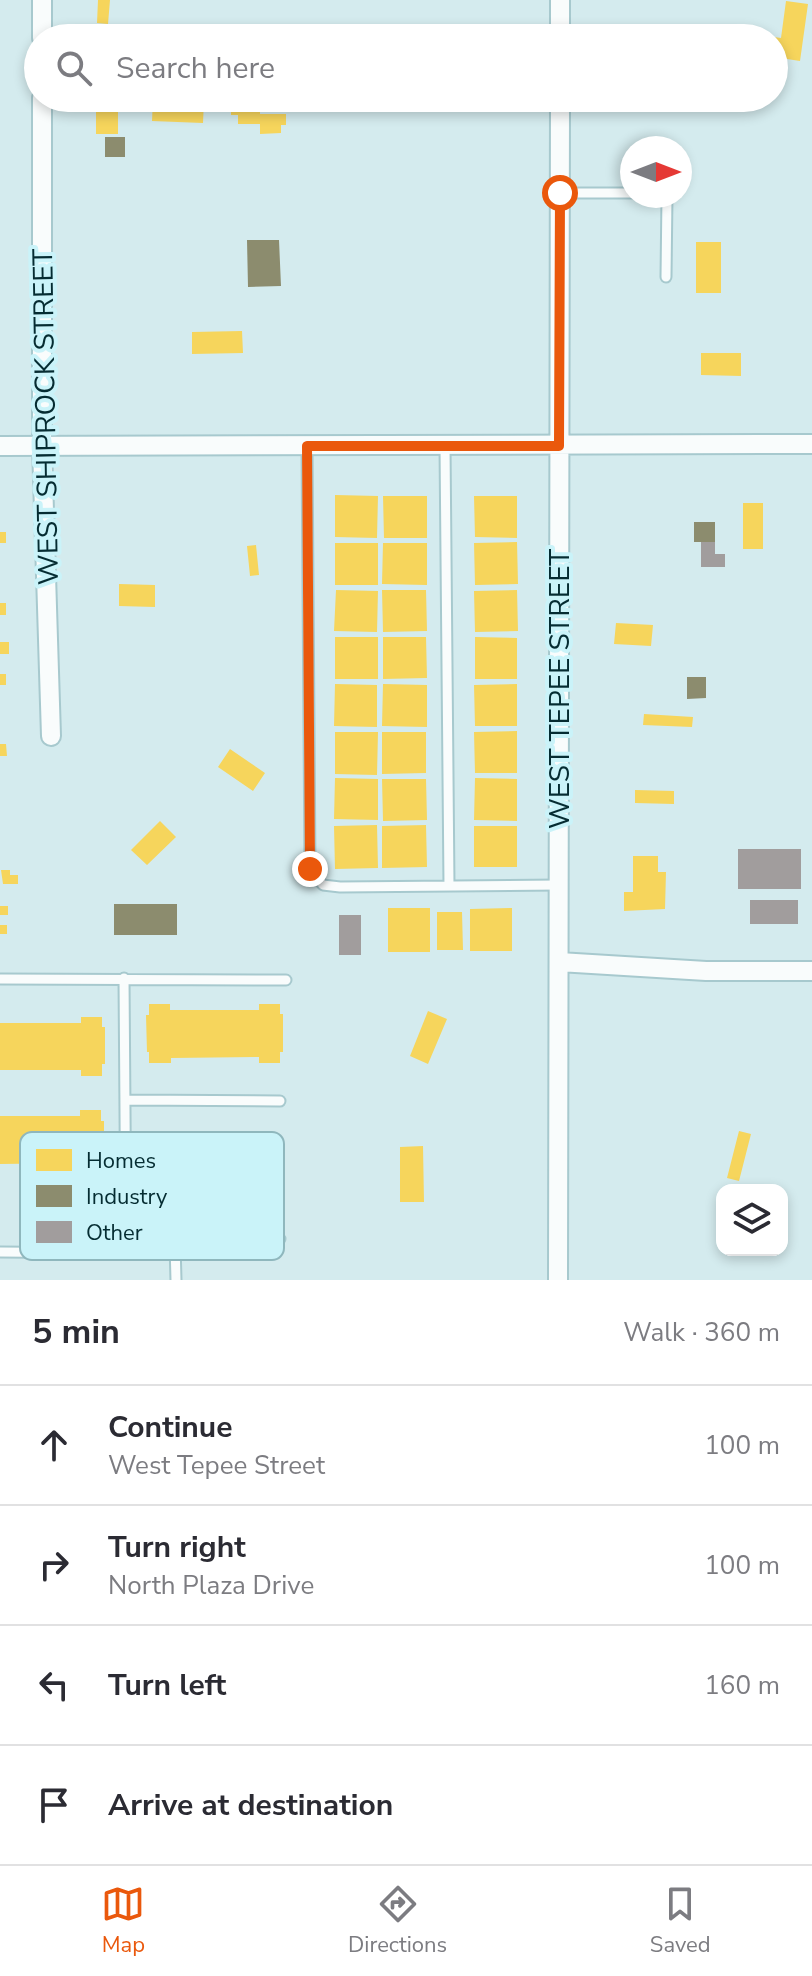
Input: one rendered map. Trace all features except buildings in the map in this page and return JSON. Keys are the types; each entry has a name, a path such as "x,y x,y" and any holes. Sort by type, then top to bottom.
{"street":[{"path":"42,0 42,24"},
{"path":"560,0 560,24"},
{"name":"WEST SHIPROCK STREET","path":"42,112 42,446 51,736"},
{"name":"WEST TEPEE STREET","path":"558,1280 560,112"},
{"path":"0,446 812,444"},
{"path":"559,962 706,971 812,971"}],"lane":[{"path":"560,193 620,193"},
{"path":"666,277 667,208"},
{"path":"307,446 310,869 323,885 340,887 559,885"},
{"path":"445,446 449,886"},
{"path":"124,978 125,1132"},
{"path":"0,979 286,980"},
{"path":"125,1100 280,1101"},
{"path":"0,1252 20,1252"},
{"path":"175,1260 176,1280"}],"route":[{"path":"310,869 307,446 559,446 560,193"}]}
